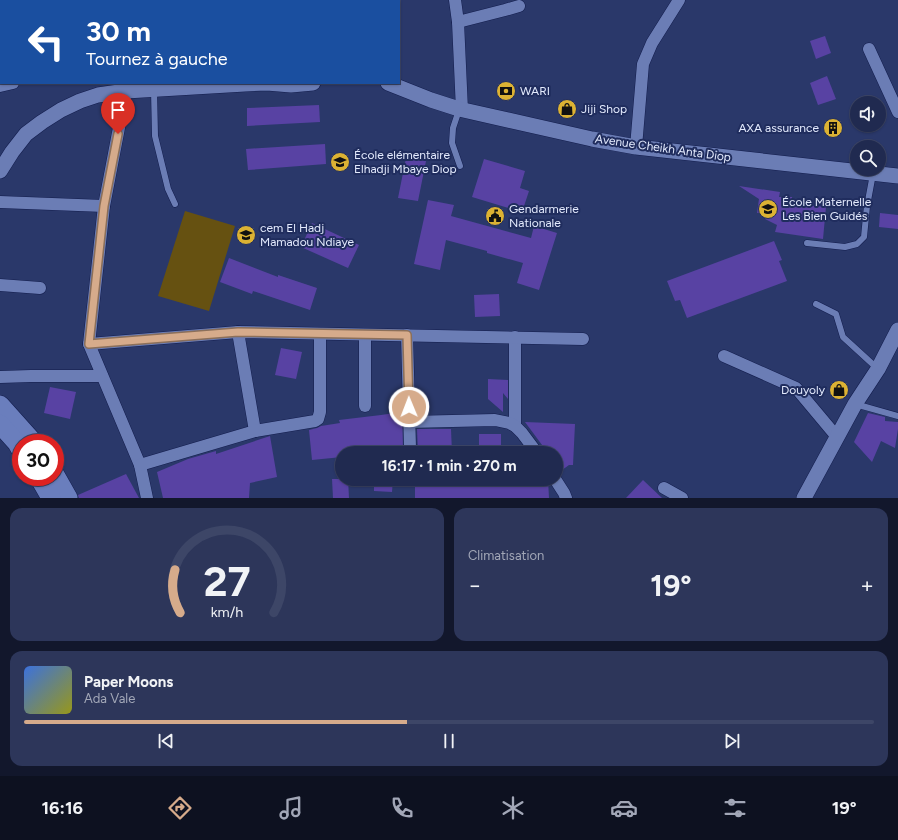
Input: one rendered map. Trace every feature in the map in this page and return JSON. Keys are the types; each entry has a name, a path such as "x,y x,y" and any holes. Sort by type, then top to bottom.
{"highway":[{"path":"0,405 26,434"},
{"path":"0,424 12,438"},
{"path":"44,486 51,498"},
{"path":"61,486 68,498"}],"street":[{"path":"455,0 458,22 461,109"},
{"path":"636,147 643,64 652,43 679,0"},
{"path":"458,22 519,6"},
{"path":"869,49 898,112"},
{"path":"0,171 26,134 61,110 80,101 98,95 126,91 243,84"},
{"path":"280,84 302,84"},
{"name":"Avenue Cheikh Anta Diop","path":"391,84 431,100 461,109 592,139 636,147 850,170"},
{"path":"126,91 104,206 89,344 140,465 147,498"},
{"name":"Avenue Cheikh Anta Diop","path":"886,175 898,176"},
{"path":"0,202 104,206"},
{"path":"0,285 40,288"},
{"path":"804,498 855,404 878,369 898,330"},
{"path":"89,344 238,332 583,339"},
{"path":"238,332 255,431"},
{"path":"140,465 255,431 311,422 318,419 320,412 320,334"},
{"path":"365,335 365,406"},
{"path":"407,335 410,446"},
{"path":"516,338 516,426"},
{"path":"724,356 796,388 837,437"},
{"path":"0,377 102,376"},
{"path":"409,422 495,420 516,426 532,446"},
{"path":"560,486 566,498"},
{"path":"664,488 682,498"}],"lane":[{"path":"154,90 155,136 168,189 176,204"},
{"path":"460,166 452,143 453,128 461,109"},
{"path":"807,243 845,247 857,244 864,237 867,206 872,176"},
{"path":"816,304 836,314 844,337 878,369"},
{"path":"855,404 898,416"}],"shaded area":[{"path":"185,211 235,226 209,311 158,296"}],"building":[{"path":"825,36 831,53 816,59 810,41"},
{"path":"827,76 836,99 818,105 810,83"},
{"path":"319,105 320,122 247,126 247,108"},
{"path":"325,144 326,164 248,170 246,149"},
{"path":"406,158 426,161 418,201 398,198"},
{"path":"484,159 525,171 520,188 529,191 522,212 472,197"},
{"path":"739,186 780,192 779,197 792,197 793,204 826,207 823,239 775,232 777,225 765,219 765,213 757,213 759,199"},
{"path":"428,200 454,205 451,216 531,238 534,226 557,233 539,290 517,283 523,263 446,240 440,270 414,264"},
{"path":"880,213 898,215 898,229 879,227"},
{"path":"312,223 359,245 348,268 301,247"},
{"path":"774,241 782,260 779,261 787,281 687,318 680,300 675,301 667,281"},
{"path":"229,258 278,277 278,275 317,288 310,310 253,291 252,294 220,282"},
{"path":"499,294 500,316 475,317 474,295"},
{"path":"281,348 302,352 296,379 275,375"},
{"path":"488,379 508,380 508,399 503,393 503,412 488,399"},
{"path":"50,387 76,392 70,419 44,413"},
{"path":"402,412 403,446 335,446 335,458 312,460 309,430 321,426 340,423 339,420"},
{"path":"868,413 885,417 885,421 898,422 895,448 881,441 872,462 854,442"},
{"path":"525,422 575,424 573,465 569,465 563,469 563,446 543,446"},
{"path":"417,429 451,429 452,446 418,446"},
{"path":"479,434 501,434 501,446 479,446"},
{"path":"270,436 277,477 250,483 249,498 163,498 157,472 188,459 216,451 216,454"},
{"path":"126,474 139,498 79,498 78,495"},
{"path":"332,479 335,479 335,486 348,486 349,498 333,498"},
{"path":"643,480 662,498 626,498"},
{"path":"374,486 392,486 392,492 374,491"},
{"path":"415,486 548,486 549,498 415,498"}],"place":[{"name":"WARI","path":"506,91"},
{"name":"Jiji Shop","path":"567,109"},
{"name":"AXA assurance","path":"833,128"},
{"name":"École elémentaire Elhadji Mbaye Diop","path":"340,162"},
{"name":"École Maternelle Les Bien Guidés","path":"768,209"},
{"name":"Gendarmerie Nationale","path":"495,216"},
{"name":"cem El Hadj Mamadou Ndiaye","path":"246,235"},
{"name":"Douyoly","path":"839,390"}],"route":[{"path":"118,134 104,206 89,344 238,332 407,335 409,407"}]}
